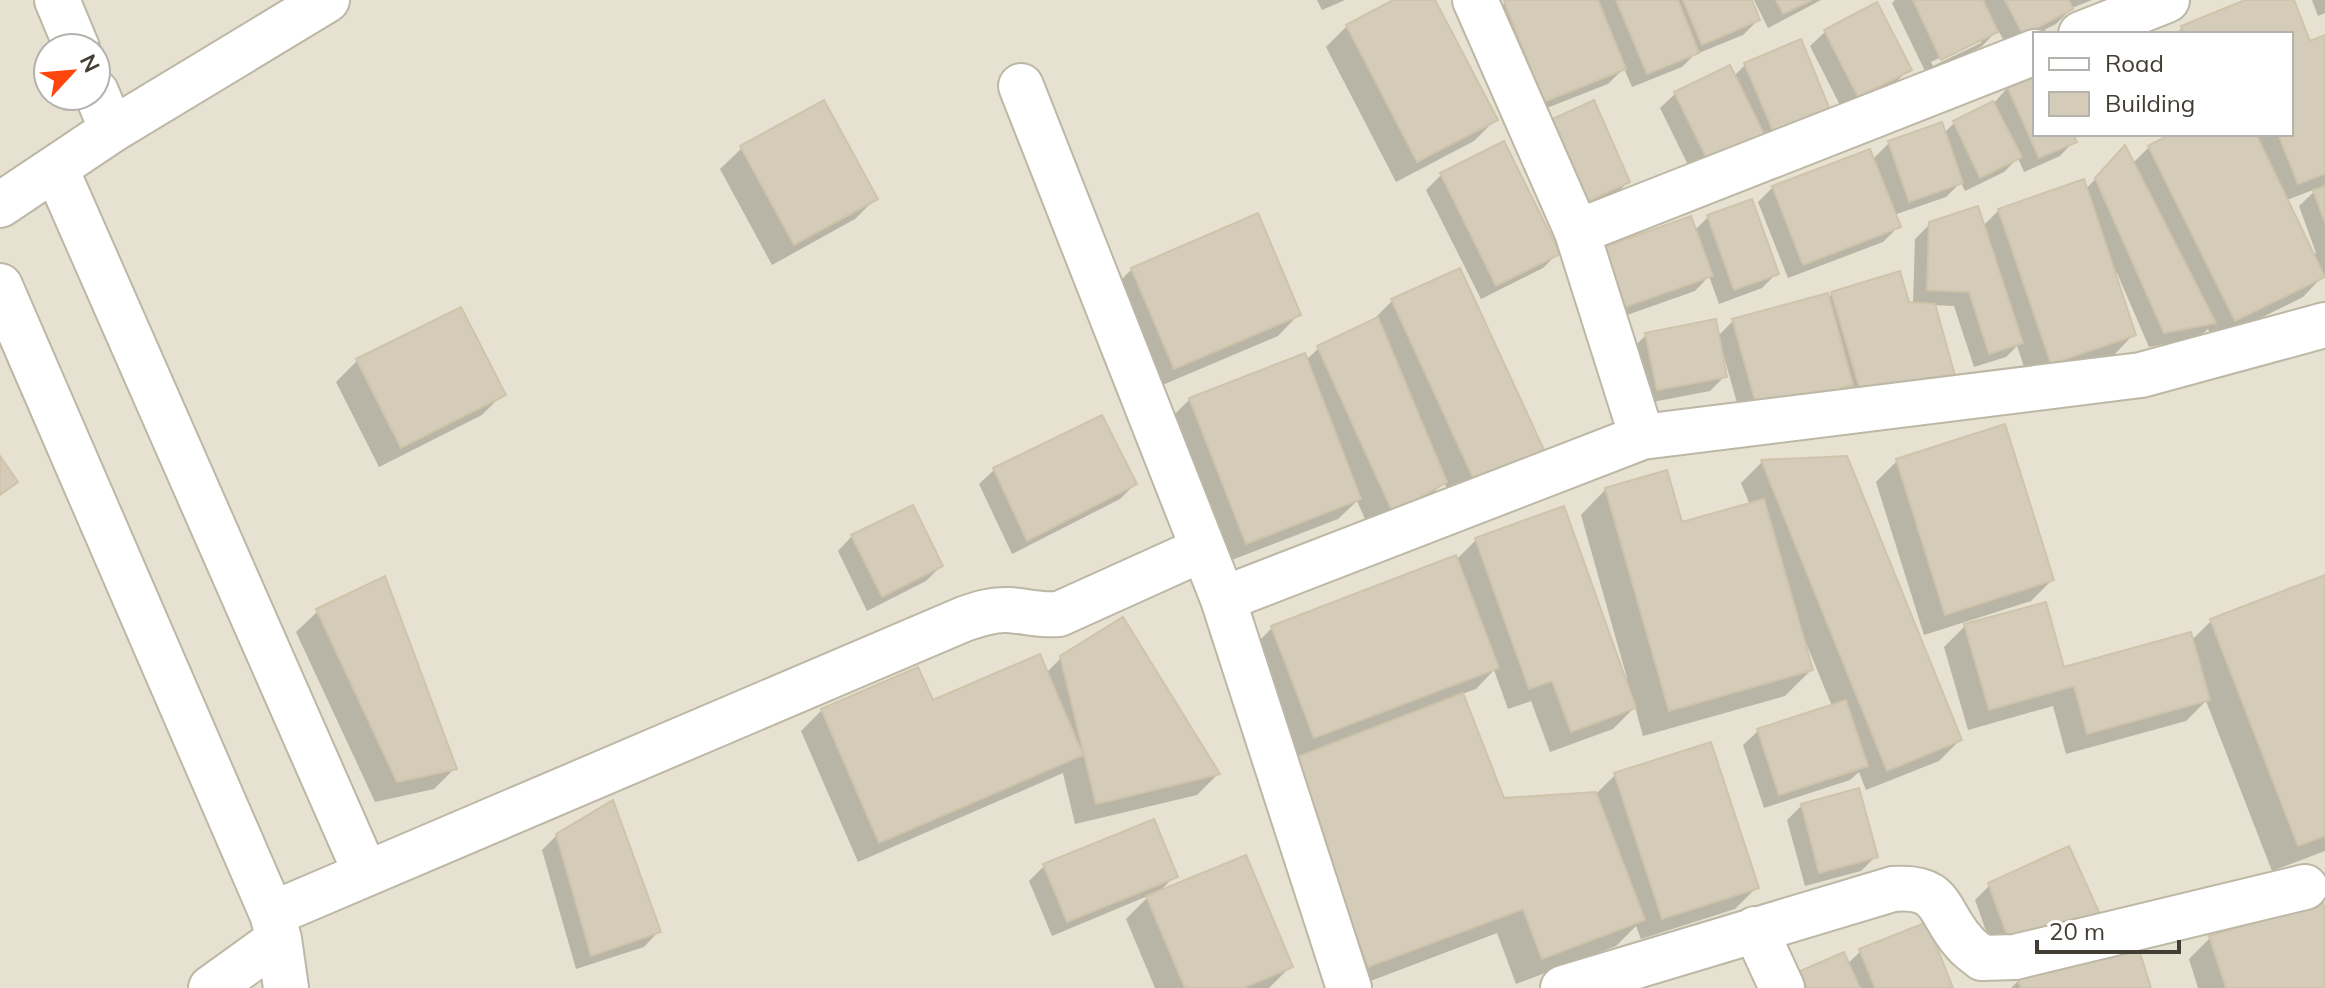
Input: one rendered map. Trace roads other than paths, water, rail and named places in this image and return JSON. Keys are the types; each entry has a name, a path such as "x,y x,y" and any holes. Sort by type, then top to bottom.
{"street":[{"path":"57,0 70,32"},
{"path":"112,107 327,0"},
{"path":"1475,0 1577,232 1642,437"},
{"path":"2086,32 2167,0"},
{"path":"1577,232 2033,53"},
{"path":"1021,86 1223,599 1349,988"},
{"path":"0,205 56,169 103,112"},
{"path":"56,169 357,878"},
{"path":"0,286 281,920 286,988"},
{"path":"1223,599 1642,437 2141,375 2325,325"},
{"path":"211,988 281,920 357,878 964,619 984,612 1008,610 1039,616 1059,614 1203,549"},
{"path":"1563,988 1893,889 1916,887 1940,903 1963,941 1982,958 2015,957 2305,887"},
{"path":"1755,929 1782,988"}]}
